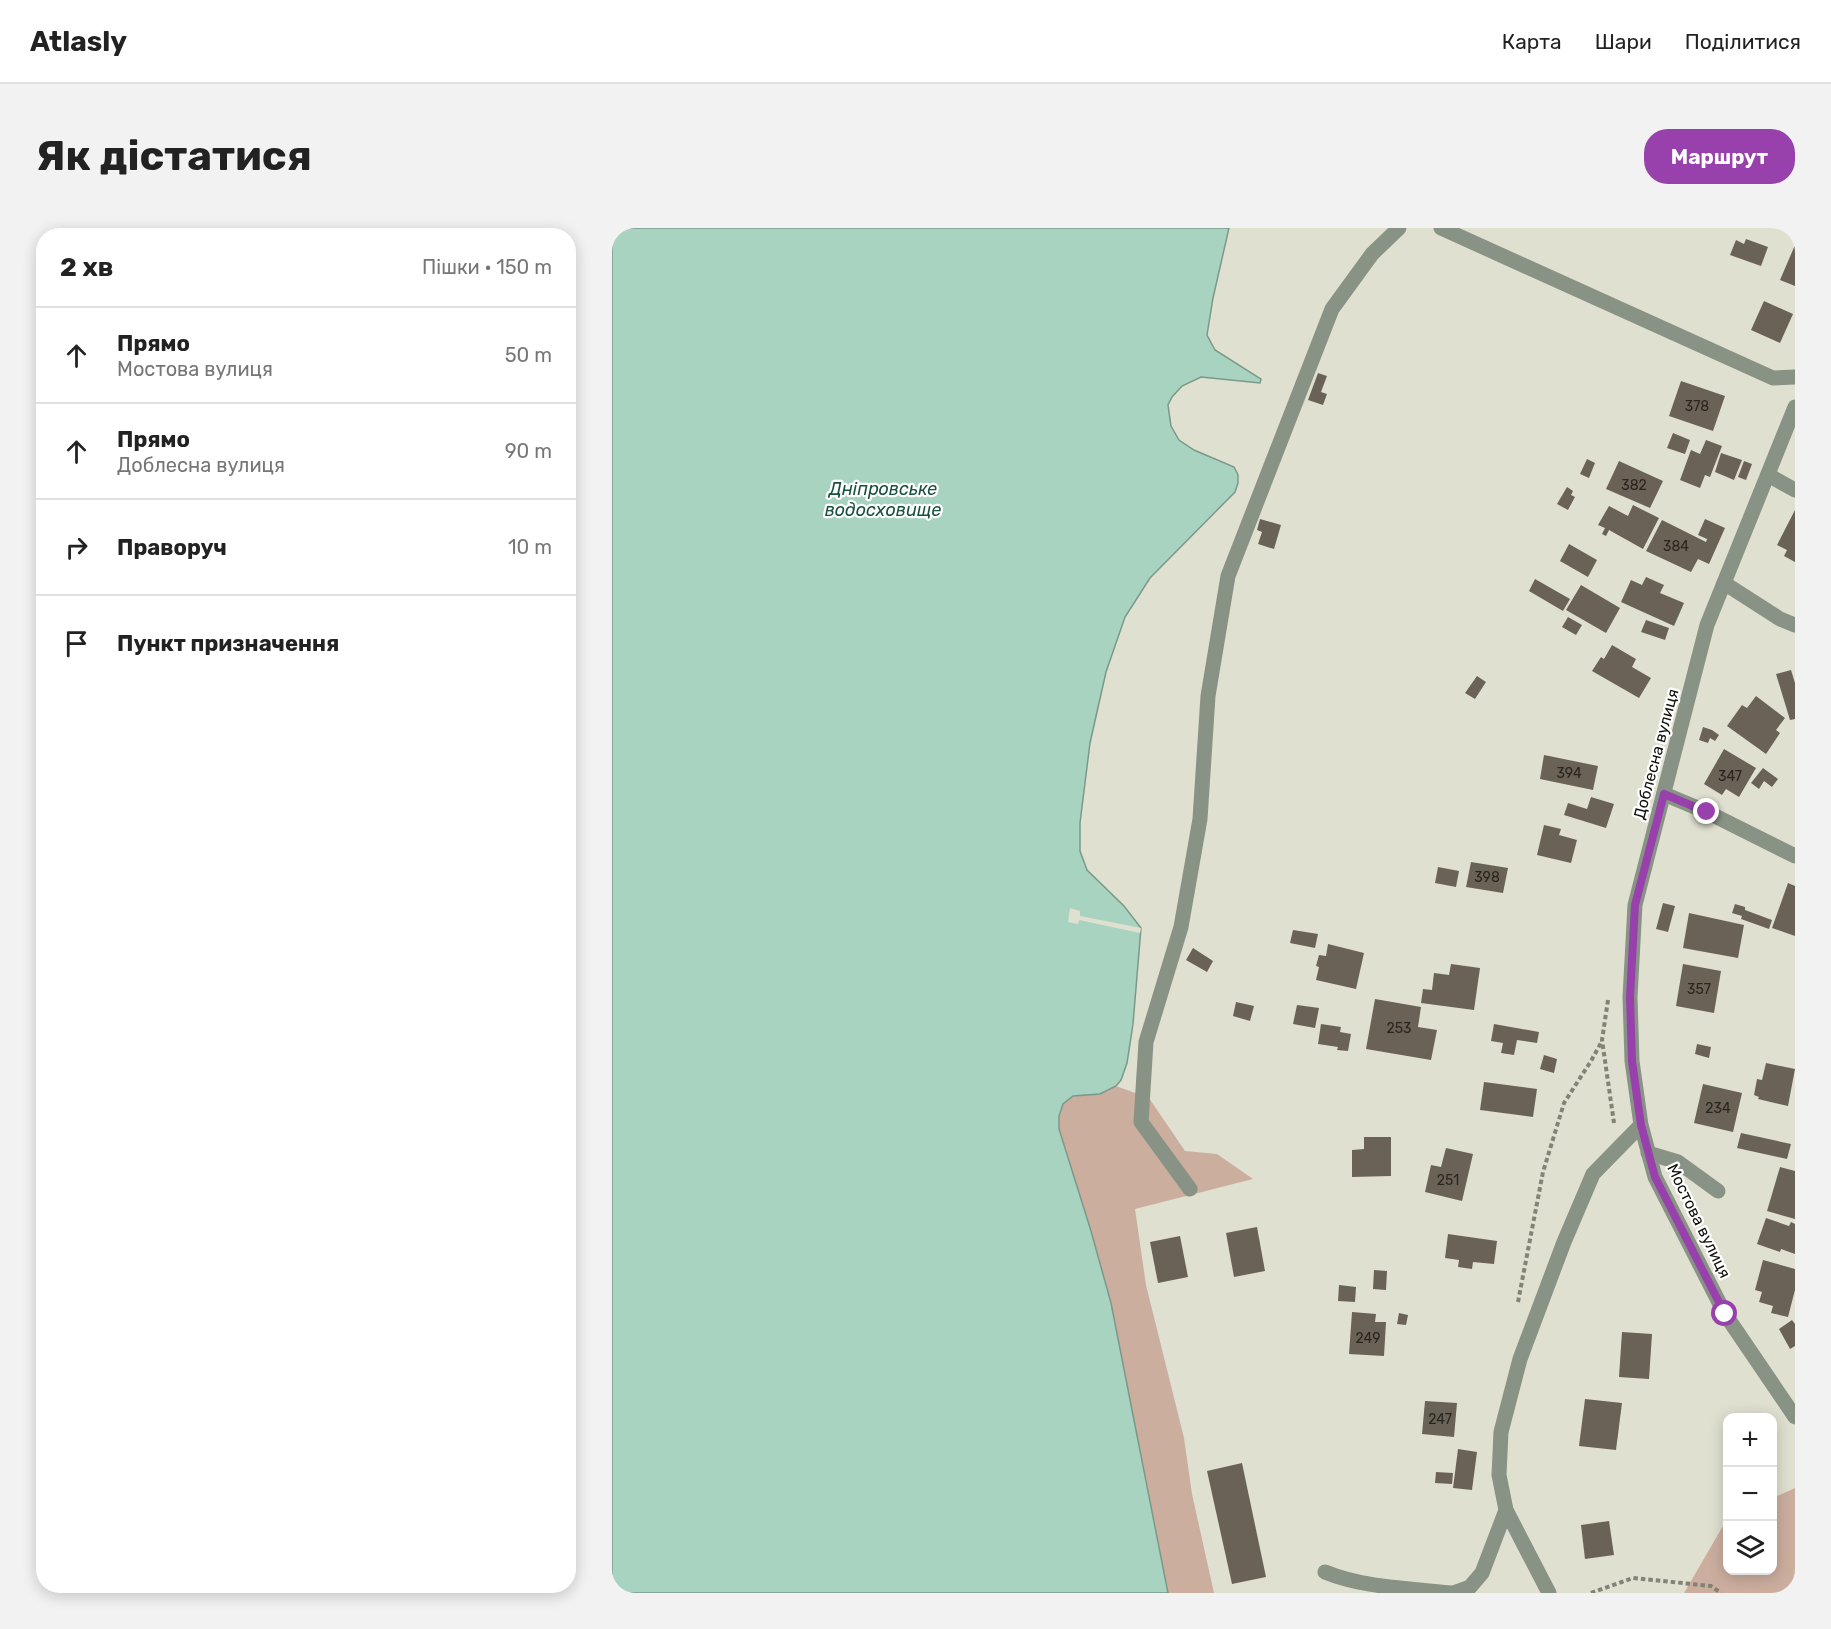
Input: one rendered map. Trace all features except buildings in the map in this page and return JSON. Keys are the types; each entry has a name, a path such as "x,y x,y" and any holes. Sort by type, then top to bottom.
{"street":[{"path":"1190,1189 1141,1122 1145,1053 1146,1042 1183,916 1200,819 1208,696 1228,576 1332,309 1371,254 1399,228"},
{"path":"1441,228 1773,378 1795,377"},
{"name":"Доблесна вулиця","path":"1641,1125 1632,1061 1630,997 1635,905 1707,625 1795,407"},
{"path":"1767,475 1795,490"},
{"path":"1724,583 1780,619 1795,625"},
{"path":"1664,794 1707,812 1795,856"},
{"path":"1549,1593 1506,1510 1499,1475 1501,1432 1520,1359 1564,1242 1593,1174 1641,1125"},
{"name":"Мостова вулиця","path":"1641,1125 1655,1177 1725,1314 1795,1417"},
{"path":"1648,1153 1678,1162 1718,1191"},
{"path":"1325,1572 1344,1580 1366,1584 1451,1593 1470,1587 1482,1573 1506,1510"}],"path":[{"path":"1518,1313 1518,1302 1543,1172 1564,1103 1602,1040"},
{"path":"1591,1593 1633,1578 1711,1586 1720,1593"}],"shaded area":[{"path":"1116,1086 1149,1098 1185,1151 1217,1154 1253,1179 1135,1209 1146,1285 1184,1438 1192,1494 1214,1593 1168,1593 1111,1303 1059,1129 1059,1116 1063,1104 1073,1096 1100,1094"},
{"path":"1795,1488 1795,1593 1684,1593 1723,1526 1723,1575 1777,1575 1777,1496"}],"water":[{"name":"Дніпровське водосховище","path":"612,228 1229,228 1207,335 1215,350 1261,379 1260,383 1201,377 1182,386 1168,405 1171,426 1179,440 1194,450 1234,467 1238,475 1238,483 1235,492 1150,578 1125,617 1106,672 1090,743 1080,823 1080,851 1087,870 1124,906 1141,928 1133,1024 1127,1063 1121,1080 1116,1086 1100,1094 1073,1096 1063,1104 1059,1116 1059,1129 1111,1303 1168,1593 612,1593"}],"pier":[{"path":"1070,908 1080,911 1080,916 1141,928 1140,933 1079,920 1078,924 1068,922"}],"route":[{"path":"1707,812 1664,794 1635,905 1630,997 1632,1061 1641,1125 1655,1177 1725,1314"}]}
